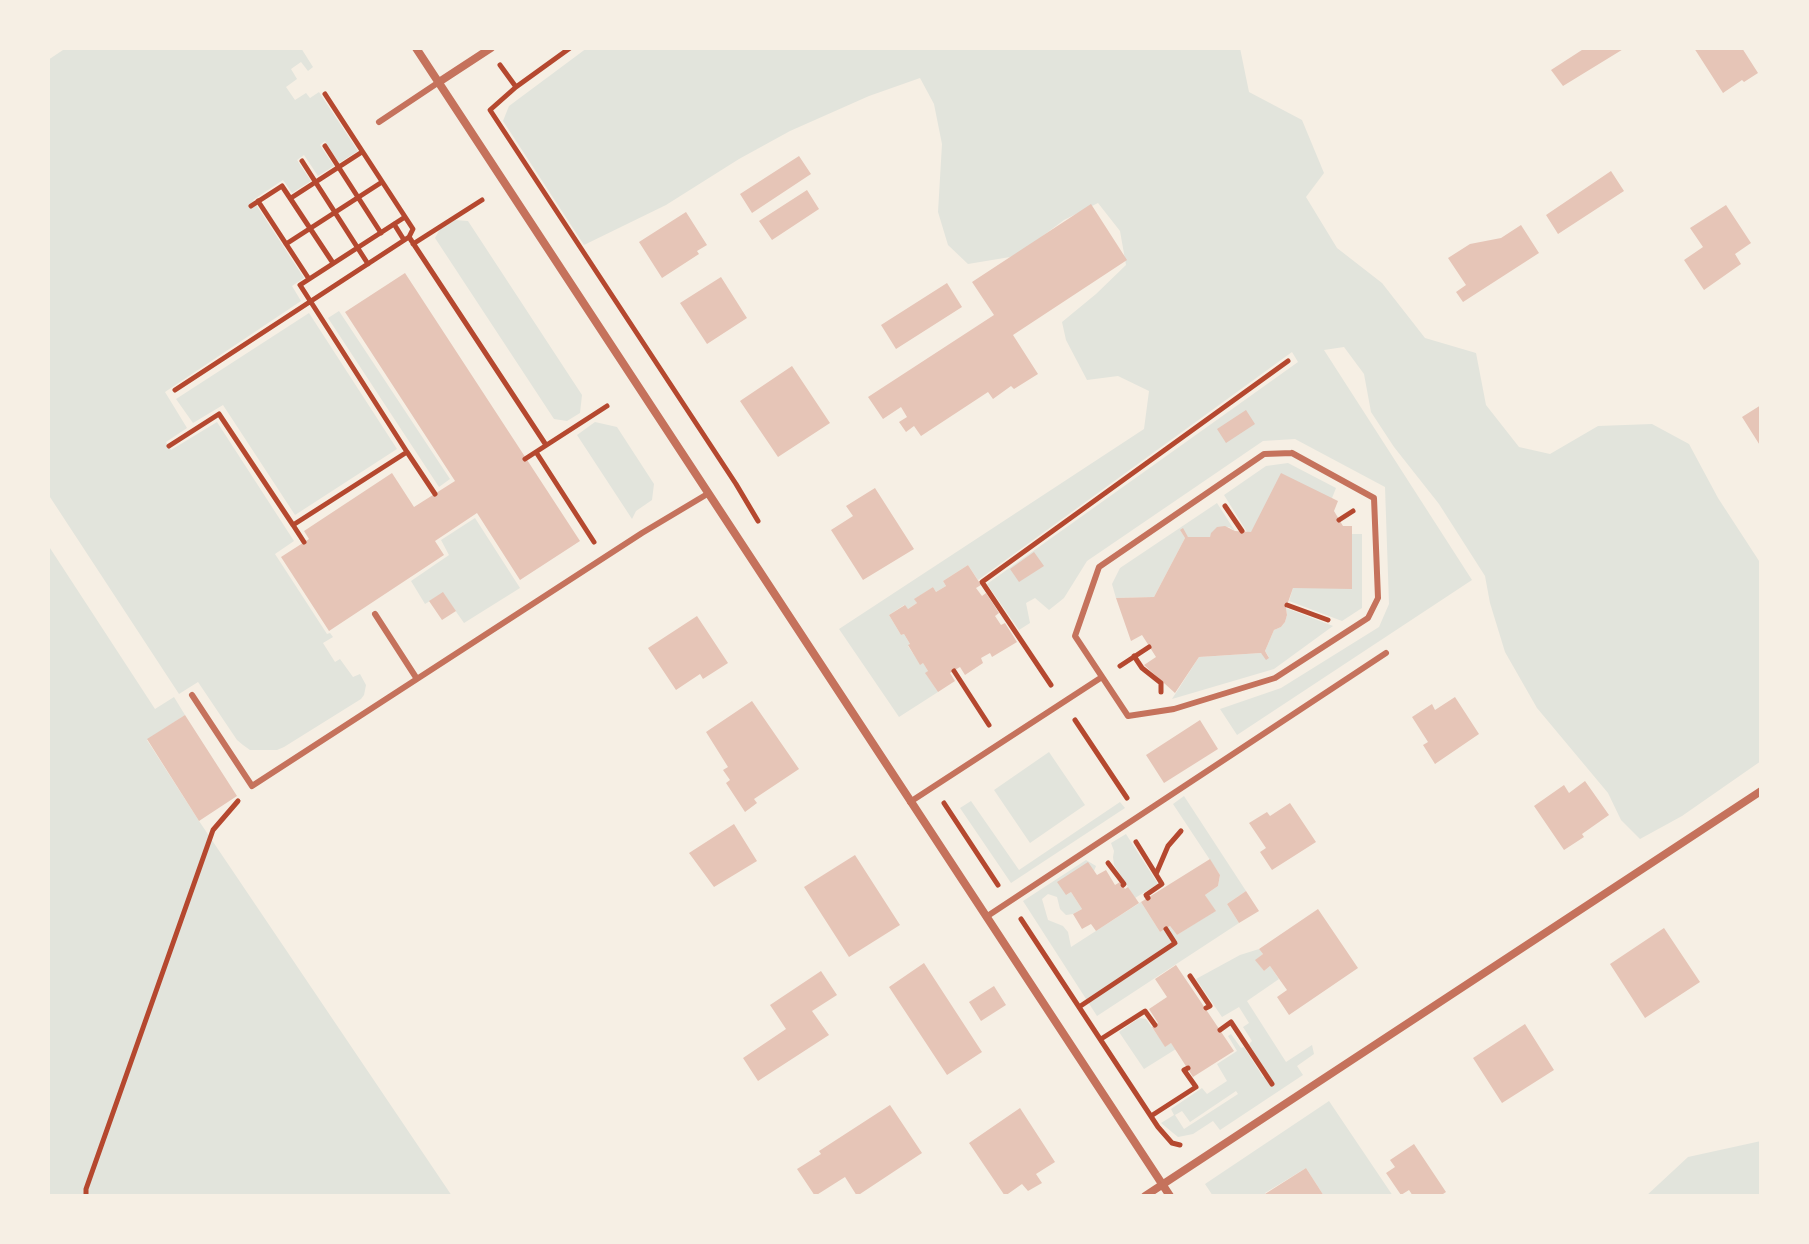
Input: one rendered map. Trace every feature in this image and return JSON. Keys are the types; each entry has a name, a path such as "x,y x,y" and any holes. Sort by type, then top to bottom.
{"street":[{"path":"416,48 1170,1196"},
{"path":"439,82 491,48"},
{"path":"1145,1196 1761,791"}],"lane":[{"path":"379,122 439,82"},
{"path":"1292,453 1374,498 1378,598 1368,618 1351,629 1275,678 1174,709 1128,716 1075,636 1099,567 1264,454 1292,453"},
{"path":"192,695 252,786 642,533 709,493"},
{"path":"375,614 417,679"},
{"path":"986,917 1386,653"},
{"path":"910,802 1102,677"}],"path":[{"path":"570,48 490,110 736,484 763,530"},
{"path":"499,64 516,87"},
{"path":"175,390 407,239 413,229 325,94"},
{"path":"325,146 381,233"},
{"path":"291,198 362,152"},
{"path":"302,161 369,264"},
{"path":"286,244 382,182"},
{"path":"251,206 282,186 333,263"},
{"path":"413,244 482,200"},
{"path":"258,201 309,279"},
{"path":"405,217 300,285 435,494"},
{"path":"394,224 413,244 546,445"},
{"path":"1131,804 982,582 1288,361"},
{"path":"525,459 607,406"},
{"path":"169,446 219,414 304,542"},
{"path":"293,525 407,452"},
{"path":"536,452 595,544"},
{"path":"1214,488 1242,531"},
{"path":"1287,605 1351,629"},
{"path":"1124,663 1149,647"},
{"path":"1134,656 1142,668 1161,683"},
{"path":"954,671 1001,743"},
{"path":"86,1196 213,830 252,786"},
{"path":"933,787 1172,1143 1181,1145 1205,1132 1216,1149"},
{"path":"1125,825 1162,884 1146,895 1148,898"},
{"path":"1156,874 1168,846 1181,831"},
{"path":"1079,1007 1175,943 1166,929"},
{"path":"1190,976 1210,1006 1206,1008"},
{"path":"1101,1039 1145,1011 1155,1025"},
{"path":"1220,1030 1231,1022 1274,1086"},
{"path":"1151,1116 1196,1087 1184,1070 1188,1068"}],"shaded area":[{"path":"66,48 301,48 313,67 308,71 301,62 291,69 297,79 286,87 295,100 306,93 310,98 319,92 358,151 339,163 325,141 320,145 334,166 318,176 304,155 297,160 311,181 292,193 283,180 253,200 304,278 292,286 301,301 165,392 187,428 166,442 171,450 217,422 294,541 275,554 327,634 333,637 323,643 335,662 340,659 353,677 360,674 366,685 361,699 277,750 250,750 237,740 198,682 179,694 48,494 48,60"},
{"path":"587,48 1240,48 1249,92 1302,120 1324,173 1306,197 1337,248 1382,283 1425,338 1476,353 1486,405 1519,447 1550,454 1598,426 1652,424 1689,444 1718,498 1761,564 1761,761 1682,816 1640,839 1621,820 1608,793 1537,708 1505,652 1485,576 1439,504 1371,412 1364,374 1344,347 1324,350 1472,580 1237,735 1220,709 1281,688 1379,627 1389,604 1385,487 1295,439 1263,441 1087,561 1064,598 1049,610 1035,598 1026,603 1030,623 1019,630 987,584 1298,362 1292,352 978,580 968,565 943,581 946,586 936,592 933,587 915,599 917,603 908,609 904,605 889,615 901,635 904,634 920,664 923,663 938,692 899,717 839,629 1144,429 1149,391 1118,376 1087,380 1066,340 1062,322 1126,265 1120,231 1098,203 1064,220 1016,256 968,264 948,245 938,212 942,144 934,104 920,78 869,96 790,131 666,205 584,245 503,121 509,106"},
{"path":"455,220 468,221 582,395 580,413 567,421 554,419 435,238 440,229"},
{"path":"339,311 450,479 439,487 328,318"},
{"path":"309,313 397,449 295,515 223,405 193,423 176,399"},
{"path":"595,422 617,427 654,484 652,500 636,511 632,519 577,435"},
{"path":"1288,463 1336,488 1332,498 1247,532 1224,495 1266,466"},
{"path":"1217,503 1235,531 1229,527 1218,527 1210,537 1188,537 1180,530 1185,538 1154,597 1116,598 1112,584 1120,568"},
{"path":"475,518 520,588 464,623 443,593 425,604 411,581 449,555 441,540"},
{"path":"1352,534 1362,534 1362,608 1342,621 1289,601 1293,588 1352,588"},
{"path":"48,545 155,709 174,697 185,715 147,740 452,1196 48,1196"},
{"path":"1286,608 1333,626 1274,669 1172,699 1199,657 1261,653 1269,657 1265,651 1274,630 1285,622"},
{"path":"1049,752 1085,805 1030,843 994,790"},
{"path":"1184,796 1246,891 1227,904 1239,923 1097,1016 1023,901 1086,860 1096,866 1094,871 1066,895 1071,892 1082,909 1066,915 1060,909 1057,897 1048,894 1042,899 1048,920 1063,926 1068,932 1071,947 1141,902 1160,932 1170,926 1177,935 1215,911 1205,895 1218,886 1220,875 1173,804"},
{"path":"971,801 1019,870 1120,802 1125,808 1011,883 960,808"},
{"path":"1126,834 1158,884 1135,898 1114,865 1111,843"},
{"path":"1259,949 1263,954 1256,960 1264,971 1270,966 1279,979 1247,1001 1286,1062 1312,1045 1314,1054 1297,1066 1303,1075 1220,1130 1213,1121 1193,1134 1178,1137 1161,1123 1174,1115 1171,1109 1202,1088 1207,1094 1227,1081 1217,1064 1237,1051 1228,1036 1231,1034 1241,1048 1244,1047 1263,1077 1268,1074 1249,1044 1252,1041 1243,1027 1249,1023 1239,1007 1222,1017 1196,979 1240,955","holes":["1236,1091 1238,1094 1184,1129 1175,1115 1182,1111 1190,1122"]},
{"path":"1139,1018 1146,1019 1165,1046 1171,1043 1176,1049 1144,1069 1119,1032"},
{"path":"1329,1101 1393,1196 1324,1196 1306,1168 1265,1193 1266,1196 1213,1196 1205,1184"},
{"path":"1761,1141 1761,1196 1646,1196 1688,1157"}],"building":[{"path":"1585,48 1625,48 1563,86 1551,70"},
{"path":"1694,48 1742,48 1758,73 1723,93"},
{"path":"799,156 811,174 752,213 740,194"},
{"path":"1611,171 1624,191 1558,234 1546,215"},
{"path":"807,190 819,209 772,240 759,221"},
{"path":"1091,204 1127,260 1013,335 1038,374 1014,389 1011,386 993,399 988,392 921,436 914,426 906,432 899,422 907,417 901,407 883,419 868,397 994,315 972,282"},
{"path":"1726,205 1751,243 1735,254 1741,264 1704,290 1684,260 1703,247 1690,228"},
{"path":"686,212 707,245 697,251 699,254 662,278 639,242"},
{"path":"1521,225 1539,253 1463,302 1456,292 1466,285 1448,258 1470,244 1501,238"},
{"path":"405,273 580,541 520,580 477,513 435,541 444,555 329,631 281,557 309,539 304,531 392,473 414,507 455,481 345,312"},
{"path":"721,277 747,318 707,344 680,303"},
{"path":"947,283 962,307 896,349 881,325"},
{"path":"792,366 830,423 778,457 740,401"},
{"path":"1761,405 1761,447 1742,417"},
{"path":"1246,410 1255,424 1226,443 1217,429"},
{"path":"1281,473 1338,501 1334,511 1343,526 1352,526 1352,589 1293,588 1285,622 1274,630 1265,651 1269,658 1266,660 1261,653 1199,657 1175,693 1144,665 1156,657 1142,635 1131,641 1116,598 1154,597 1185,538 1180,530 1183,528 1188,537 1210,537 1217,527 1225,526 1235,531 1251,532"},
{"path":"875,488 914,549 863,580 831,530 853,516 846,506"},
{"path":"1034,552 1044,566 1019,582 1010,569"},
{"path":"968,565 981,585 976,588 982,596 986,593 999,613 995,616 1001,625 1005,623 1017,642 992,657 990,653 981,658 983,663 965,675 960,667 950,673 955,681 938,692 925,673 928,671 923,663 920,665 904,634 901,635 889,615 905,605 908,609 917,603 914,599 933,587 936,592 946,586 943,581"},
{"path":"443,592 456,611 442,620 429,601"},
{"path":"697,616 728,663 703,679 700,674 676,690 648,648"},
{"path":"1455,697 1479,734 1435,764 1423,745 1428,742 1412,717 1432,704 1435,710"},
{"path":"752,701 799,769 754,799 757,803 745,812 726,783 730,780 723,770 728,767 706,732"},
{"path":"185,715 237,796 199,821 147,739"},
{"path":"1200,720 1218,749 1164,783 1146,755"},
{"path":"1585,781 1609,815 1564,850 1534,806 1564,785 1569,793"},
{"path":"1290,803 1316,842 1272,870 1260,852 1266,848 1249,823 1267,812 1270,816"},
{"path":"734,824 757,861 714,887 689,853"},
{"path":"855,855 900,925 849,957 804,887"},
{"path":"1210,859 1220,875 1218,886 1205,895 1216,911 1177,935 1170,926 1160,932 1141,902"},
{"path":"1088,862 1097,875 1106,870 1115,885 1120,882 1125,889 1128,887 1139,903 1096,931 1091,924 1082,929 1073,914 1082,909 1071,892 1066,895 1057,882"},
{"path":"1246,891 1259,911 1239,923 1227,904"},
{"path":"1318,909 1358,968 1289,1015 1277,997 1287,990 1270,966 1264,971 1255,960 1263,954 1259,949"},
{"path":"1664,928 1700,982 1645,1018 1610,964"},
{"path":"924,963 982,1052 947,1075 889,987"},
{"path":"1176,965 1234,1051 1193,1077 1171,1043 1165,1047 1152,1027 1158,1023 1149,1009 1167,997 1155,979"},
{"path":"821,971 837,995 812,1011 829,1035 758,1081 743,1058 786,1029 770,1005"},
{"path":"994,986 1006,1005 981,1021 969,1002"},
{"path":"1525,1024 1554,1070 1502,1103 1473,1058"},
{"path":"890,1105 922,1153 857,1196 845,1177 815,1196 797,1169"},
{"path":"1020,1108 1055,1162 1036,1174 1042,1183 1028,1191 1022,1184 1005,1196 969,1143"},
{"path":"1414,1144 1446,1192 1440,1196 1413,1196 1409,1190 1401,1195 1386,1173 1395,1167 1390,1160"},
{"path":"1306,1168 1324,1196 1266,1196 1265,1194"}]}
